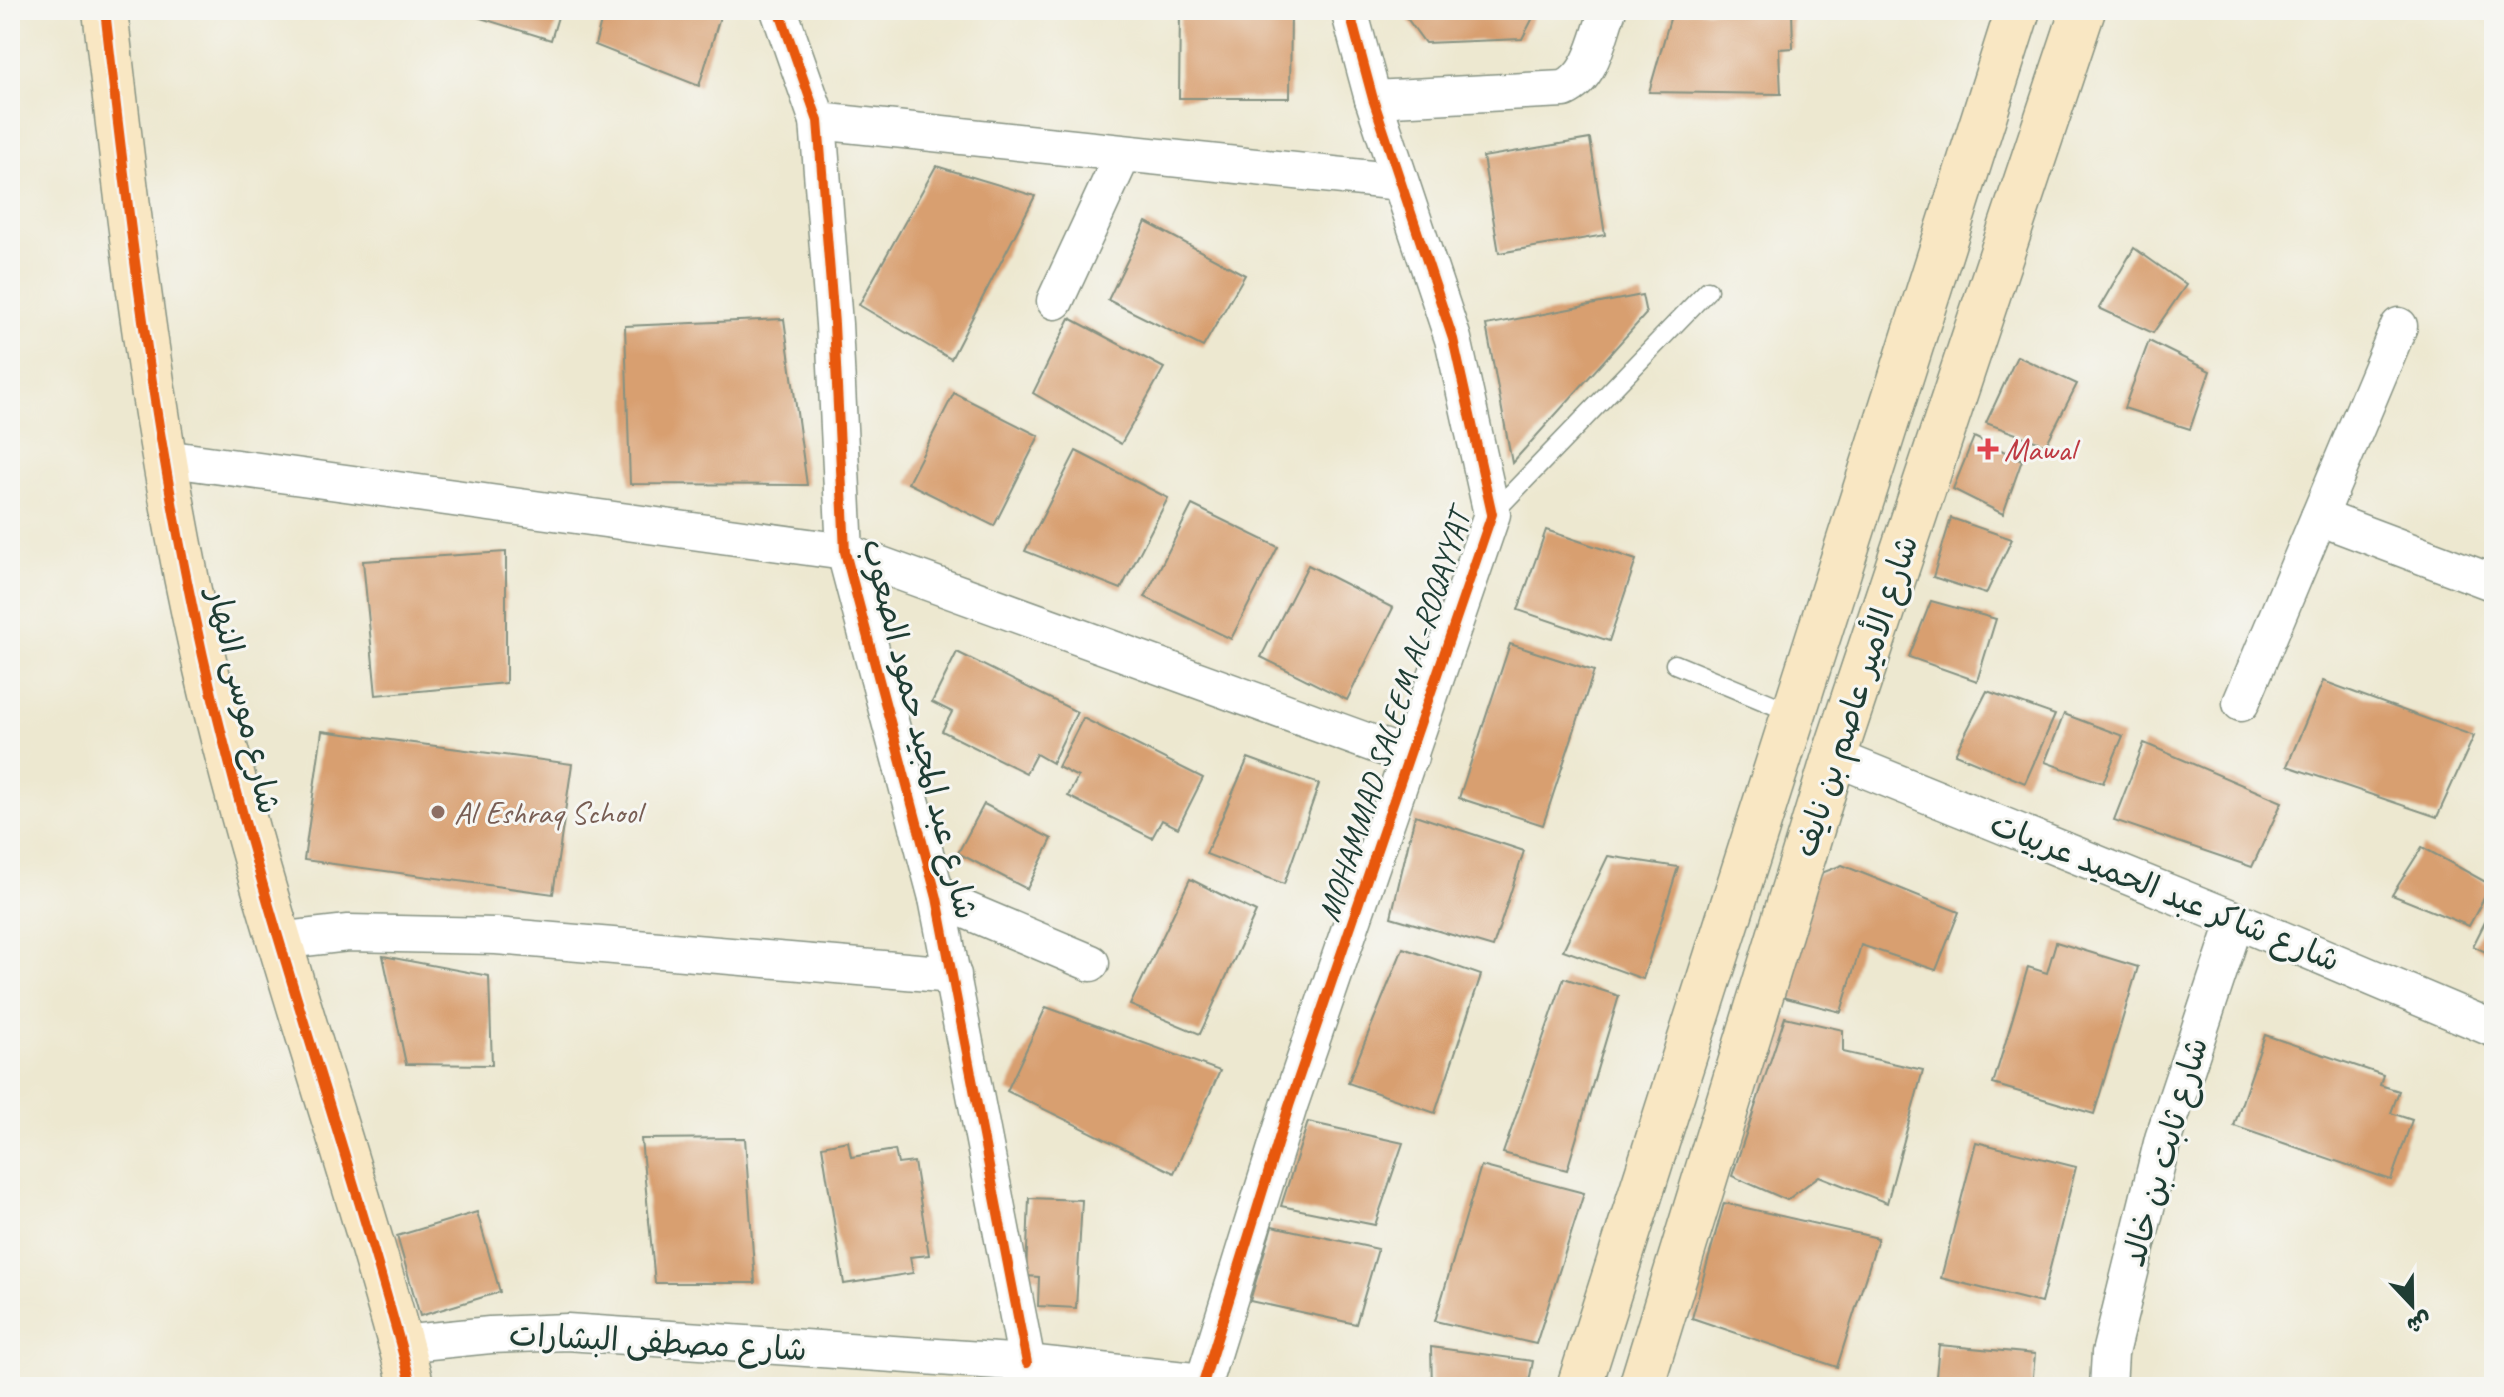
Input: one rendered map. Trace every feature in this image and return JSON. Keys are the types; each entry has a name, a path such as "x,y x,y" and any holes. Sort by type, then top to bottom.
{"main road":[{"name":"شارع موسى النهار","path":"105,10 120,143 164,458 203,655 277,941 412,1387"},
{"name":"شارع الأمير عاصم بن نايف","path":"1579,1387 2018,10"},
{"name":"شارع الأمير عاصم بن نايف","path":"1641,1387 1834,757 2083,10"}],"street":[{"name":"شارع عبد المجيد حمود الصعوب","path":"779,10 818,121 834,324 845,552 937,898 1027,1363"},
{"name":"MOHAMMAD SALEEM AL-ROQAYYAT","path":"1202,1385 1289,1106 1492,514 1453,339 1373,99 1349,10"},
{"path":"1373,99 1564,89 1575,84 1584,74 1608,10"},
{"path":"818,121 1400,182"},
{"path":"1055,301 1123,154"},
{"path":"2241,703 2399,326"},
{"path":"164,458 845,552 1410,757"},
{"path":"2319,517 2494,583"},
{"name":"شارع شاكر عبد الحميد عربيات","path":"1834,757 2236,920 2494,1029"},
{"path":"937,898 1091,963"},
{"name":"شارع ثابت بن خالد","path":"2108,1387 2110,1353 2163,1139 2236,920"},
{"path":"277,941 348,933 496,936 953,975"},
{"name":"شارع مصطفى البشارات","path":"400,1344 490,1335 567,1332 1027,1363 1202,1385"}],"lane":[{"path":"1492,514 1708,290"},
{"path":"1675,664 1796,714"}],"building":[{"path":"455,10 560,10 551,40"},
{"path":"604,10 722,10 699,86 595,45"},
{"path":"1180,10 1291,10 1290,98 1179,98"},
{"path":"1401,10 1537,10 1522,39 1425,43"},
{"path":"1792,10 1793,48 1779,49 1781,94 1649,92 1672,12"},
{"path":"1590,139 1605,235 1499,253 1483,157"},
{"path":"936,166 1035,196 951,359 859,305"},
{"path":"1146,222 1245,275 1203,347 1108,300"},
{"path":"2134,248 2186,285 2153,333 2099,308"},
{"path":"1642,295 1646,314 1512,463 1486,325"},
{"path":"1070,318 1164,368 1121,444 1033,393"},
{"path":"784,319 807,485 630,484 625,326"},
{"path":"2149,341 2210,371 2190,429 2124,408"},
{"path":"2017,356 2077,384 2046,445 1986,423"},
{"path":"954,393 1039,436 994,526 908,483"},
{"path":"1974,437 2022,460 2003,514 1953,489"},
{"path":"1076,451 1168,498 1121,589 1025,551"},
{"path":"1192,505 1278,547 1231,639 1145,597"},
{"path":"1951,518 2012,539 1986,594 1933,577"},
{"path":"1546,530 1636,560 1609,641 1518,610"},
{"path":"506,552 506,683 376,695 363,561"},
{"path":"1308,565 1393,608 1347,700 1261,657"},
{"path":"1931,601 1996,619 1977,681 1909,657"},
{"path":"1510,644 1594,671 1543,825 1459,798"},
{"path":"957,652 1077,712 1052,763 1036,754 1026,773 942,731 952,712 932,702"},
{"path":"2323,681 2474,736 2437,817 2287,766"},
{"path":"1987,691 2055,715 2025,783 1955,754"},
{"path":"2064,714 2123,736 2103,783 2045,762"},
{"path":"1083,718 1203,778 1178,828 1162,820 1152,838 1068,796 1078,777 1058,767"},
{"name":"Al Eshraq School","path":"322,731 572,764 553,894 304,860"},
{"path":"2144,743 2282,802 2252,867 2114,820"},
{"path":"1248,758 1319,784 1284,884 1206,854"},
{"path":"984,804 1052,839 1027,889 958,853"},
{"path":"1415,815 1524,851 1493,947 1391,917"},
{"path":"2422,847 2491,885 2469,926 2392,895"},
{"path":"1608,856 1678,867 1643,979 1563,950"},
{"path":"1842,865 1959,912 1936,970 1861,945 1841,1012 1778,996 1814,876"},
{"path":"1190,879 1256,912 1200,1034 1130,1005"},
{"path":"2494,904 2494,956 2473,946"},
{"path":"2056,942 2138,967 2094,1114 1993,1084 2028,967 2047,973"},
{"path":"1403,948 1481,975 1435,1113 1348,1083"},
{"path":"383,956 489,976 492,1065 406,1064"},
{"path":"1564,978 1619,996 1567,1170 1503,1153"},
{"path":"1046,1007 1220,1071 1174,1173 1007,1091"},
{"path":"1785,1017 1843,1030 1843,1052 1923,1070 1887,1203 1819,1176 1787,1200 1732,1176"},
{"path":"2265,1035 2383,1075 2380,1085 2399,1091 2391,1113 2412,1120 2391,1180 2234,1126"},
{"path":"1308,1122 1403,1143 1375,1225 1281,1206"},
{"path":"745,1138 755,1283 655,1283 641,1139"},
{"path":"848,1141 851,1157 895,1150 898,1164 914,1162 929,1255 910,1257 913,1273 844,1284 822,1146"},
{"path":"1976,1142 2076,1167 2041,1303 1941,1278"},
{"path":"1481,1166 1584,1193 1536,1344 1435,1321"},
{"path":"1029,1198 1082,1200 1076,1308 1038,1306 1039,1277 1026,1276"},
{"path":"1724,1203 1878,1238 1837,1367 1692,1318"},
{"path":"477,1212 500,1292 420,1316 397,1236"},
{"path":"1272,1226 1378,1249 1356,1324 1250,1301"},
{"path":"1939,1345 2035,1354 2032,1387 1935,1387"},
{"path":"1431,1347 1533,1361 1528,1387 1432,1387"}],"cycle path":[{"path":"105,10 157,415 203,656 250,840 412,1387"},
{"path":"779,10 818,121 834,324 845,552 937,898 1027,1363"},
{"path":"1202,1387 1289,1106 1492,514 1453,339 1373,99 1349,10"}],"place":[{"name":"Mawal","path":"1988,449"},
{"name":"Al Eshraq School","path":"438,812"}]}
